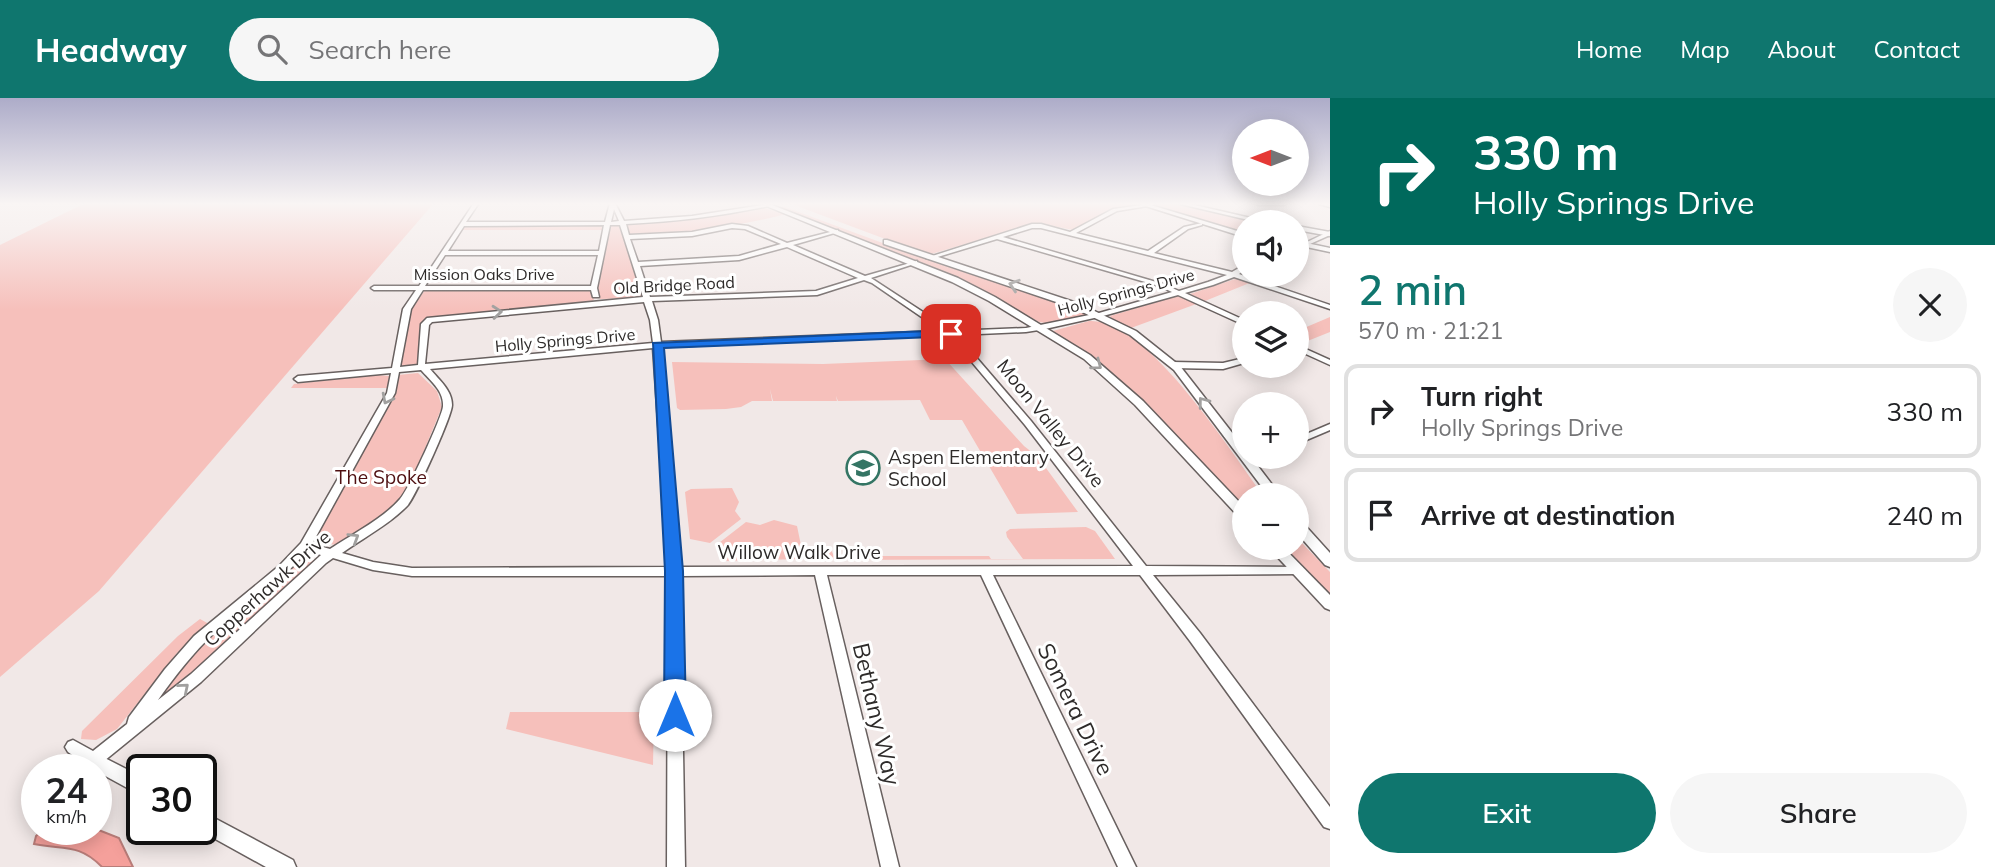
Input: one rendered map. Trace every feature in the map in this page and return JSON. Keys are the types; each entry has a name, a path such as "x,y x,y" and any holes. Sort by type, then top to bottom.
{"street":[{"name":"Copperhawk Drive","path":"130,729 193,646 289,564 305,546 391,393 406,312 452,239"},
{"path":"598,303 594,288 604,239"},
{"path":"627,239 647,300 657,345 674,571 676,867"},
{"name":"Moon Valley Drive","path":"775,239 866,278 951,334 1028,423 1143,570 1330,821"},
{"path":"636,264 732,259 807,239"},
{"path":"856,239 915,262 992,299 1107,372 1232,502"},
{"path":"878,239 1099,315 1142,340 1173,365 1232,440"},
{"path":"929,258 991,239"},
{"path":"1003,239 1181,292 1232,317"},
{"path":"1095,239 1232,274"},
{"path":"1149,253 1170,239"},
{"path":"1309,243 1330,250"},
{"path":"443,253 601,253"},
{"name":"Old Bridge Road","path":"422,367 420,360 425,324 430,320 598,303 817,293 915,262"},
{"name":"Holly Springs Drive","path":"299,379 657,345 951,334 1040,327 1099,315 1232,276"},
{"path":"1270,287 1330,307"},
{"name":"Mission Oaks Drive","path":"374,288 594,288"},
{"path":"1309,353 1330,363"},
{"path":"1173,365 1223,366 1232,363"},
{"name":"Copperhawk Drive","path":"100,754 196,678 331,554 390,515 404,502 416,483 448,407 444,391 422,367"},
{"path":"1309,436 1330,427"},
{"path":"1309,538 1330,561"},
{"name":"Willow Walk Drive","path":"305,546 373,566 412,572 1298,570"},
{"path":"1288,560 1330,604"},
{"name":"Bethany Way","path":"820,571 890,867"},
{"name":"Somera Drive","path":"985,571 1127,867"},
{"path":"73,747 78,754"},
{"path":"217,829 286,867"}],"green space":[{"path":"12,239 403,239 99,591 0,677 0,245"},
{"path":"606,239 624,239 643,296 600,299 597,290"},
{"path":"860,239 871,239 1077,309 1086,315 1052,324 1039,322 946,273"},
{"path":"885,239 983,239 928,255"},
{"path":"1232,280 1232,287 1240,287 1205,301 1190,294"},
{"path":"425,290 591,290 594,300 589,303 428,319 422,324 417,364 401,366 409,312"},
{"path":"1177,296 1199,303 1131,328 1114,321 1110,316"},
{"path":"1330,317 1330,332 1309,340 1309,326"},
{"path":"1089,321 1112,326 1136,340 1161,363 1209,420 1232,452 1232,469 1244,469 1254,483 1232,483 1232,495 1114,374 1053,331"},
{"path":"945,359 1024,446 1038,457 1078,512 1017,514 962,420 930,420 920,400 838,401 836,396 837,401 773,401 770,389 772,401 752,401 741,407 726,409 680,410 677,408 672,362 823,364"},
{"name":"The Spoke","path":"418,373 437,391 442,407 409,487 400,500 377,520 336,545 314,541 394,392 398,375"},
{"path":"389,376 388,388 291,388 294,384"},
{"path":"732,488 739,502 735,511 741,519 710,543 690,539 685,492 691,489"},
{"path":"774,520 797,526 803,555 801,559 724,561 715,546 746,522 760,525"},
{"path":"1086,527 1095,531 1115,559 836,560 826,558 823,552 830,548 834,556 989,556 991,559 1023,559 1007,537 1006,532 1010,529"},
{"path":"1309,550 1330,572 1330,596 1295,560 1309,560"},
{"path":"301,557 316,561 160,703 155,702 199,644"},
{"path":"200,619 209,624 177,653 117,729 96,740 81,739 82,731 178,636"},
{"path":"510,712 654,712 653,765 506,729"}],"shaded area":[{"path":"112,835 119,838 133,867 102,867 86,854 41,845 112,845"}],"place":[{"name":"Aspen Elementary School","path":"863,468"}],"route":[{"path":"675,715 674,571 657,345 951,334"}]}
